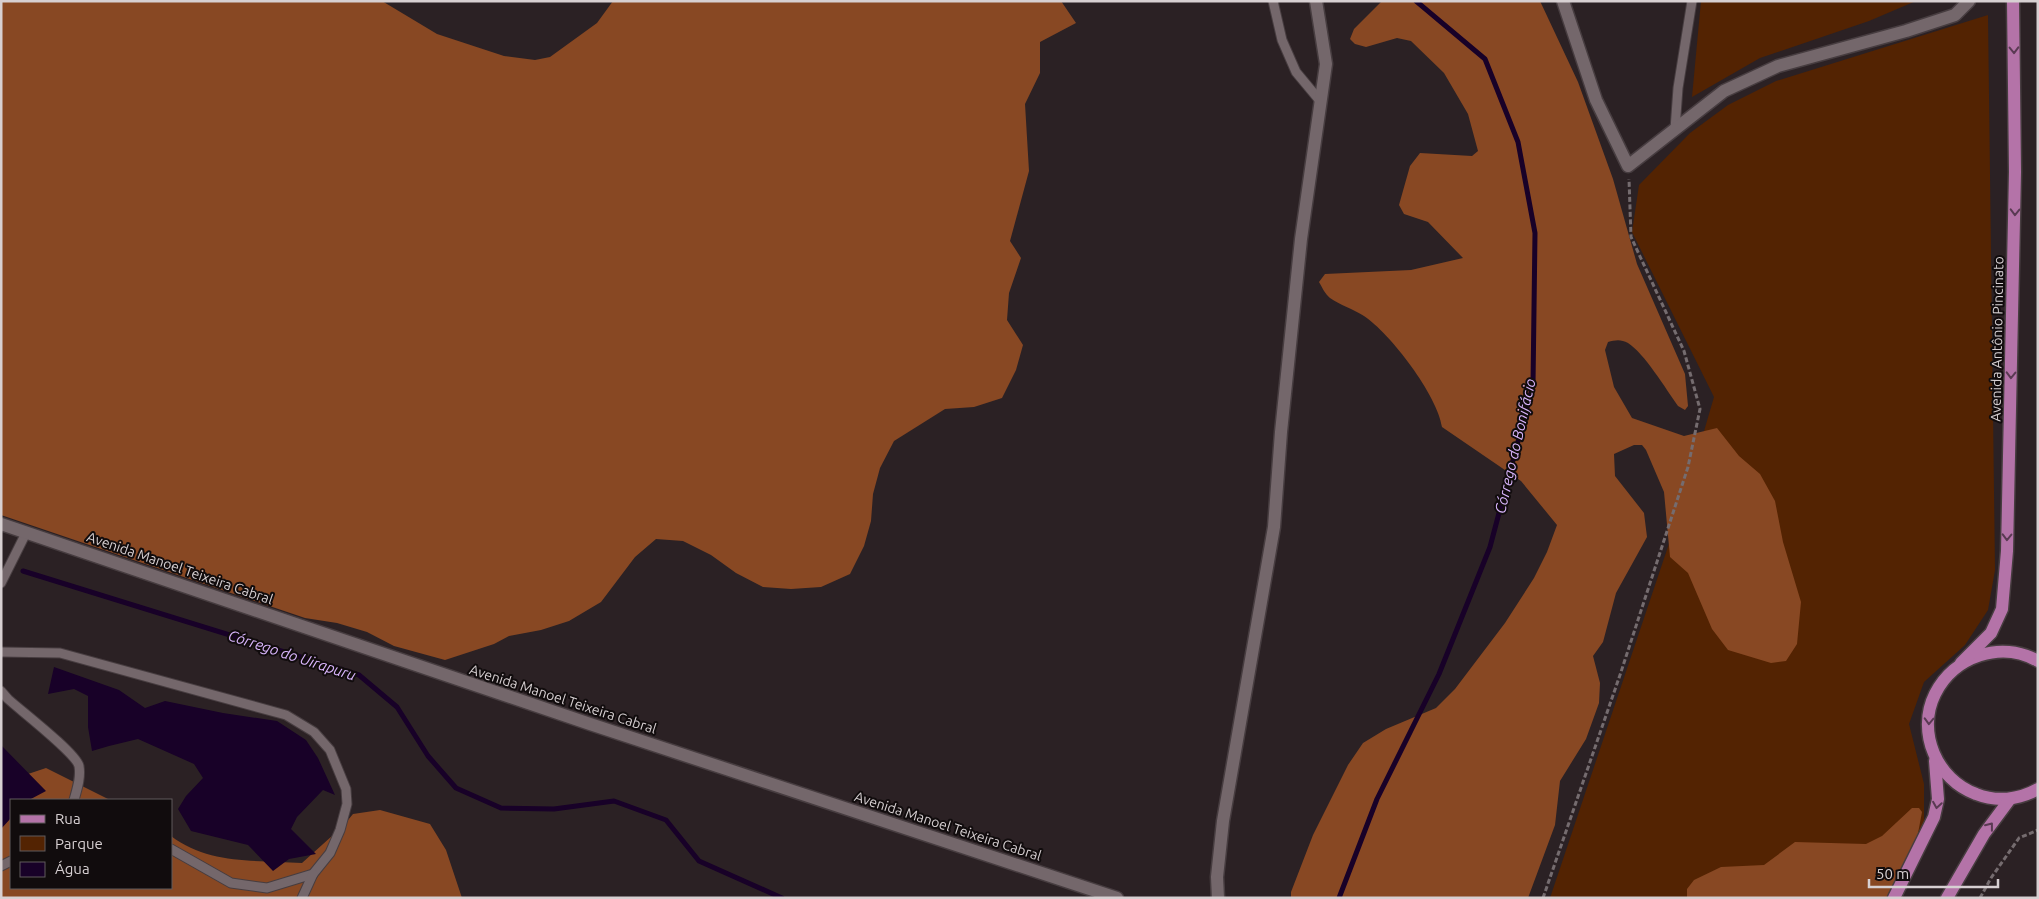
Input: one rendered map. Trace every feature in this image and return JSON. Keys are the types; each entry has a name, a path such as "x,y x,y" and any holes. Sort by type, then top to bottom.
{"main road":[{"name":"Avenida Antônio Pincinato","path":"1894,898 1934,817 1938,799 1938,781 1934,756 1928,736 1928,715 1934,695 1946,677 1991,633 2002,609 2007,551 2016,172 2013,1"},
{"name":"Avenida Antônio Pincinato","path":"1961,663 1982,654 2005,651 2028,656 2038,661"},
{"name":"Avenida Antônio Pincinato","path":"1934,756 1947,776 1965,790 1986,798 2010,799 2029,794 2038,789"},
{"path":"1947,898 1984,834 2010,799"}],"street":[{"path":"1218,898 1217,877 1223,821 1274,527 1281,432 1301,239 1326,64 1316,1"},
{"path":"1563,1 1596,100 1628,166 1724,91 1778,66 1906,31 1946,18 1954,15 1969,1"},
{"name":"Avenida Manoel Teixeira Cabral","path":"1,524 562,715 1117,898"}],"lane":[{"path":"1274,1 1282,40 1296,72 1321,102"},
{"path":"1674,129 1678,88 1692,1"},
{"path":"1,583 26,533"},
{"path":"1,652 60,653 286,715 314,732 330,750 346,789 347,804 340,830 330,852 313,874 302,898"},
{"path":"1,691 78,763 79,780 74,799"},
{"path":"172,850 231,883 267,888 313,874"}],"path":[{"path":"1543,898 1620,676 1688,467 1700,409 1684,351 1631,237 1628,166"},
{"path":"1980,898 1991,878 2019,838 2038,830"}],"green space":[{"path":"1701,1 1916,1 1869,21 1760,58 1692,97"},
{"path":"1988,15 1995,570 1988,610 1965,645 1924,682 1909,724 1924,784 1924,830 1889,898 1550,898 1685,496 1714,397 1632,232 1639,185 1690,133 1728,105 1776,81"}],"shaded area":[{"path":"1,1 382,1 437,34 504,56 535,60 550,57 597,23 613,1 1061,1 1076,23 1040,42 1040,73 1025,104 1029,171 1010,241 1021,258 1009,293 1007,320 1023,345 1016,370 1002,398 974,407 945,409 894,441 880,468 873,494 871,521 864,546 850,574 821,587 791,589 763,587 736,573 711,555 683,541 656,539 635,557 601,602 569,621 541,630 509,636 494,644 445,660 394,646 367,632 337,623 305,618 1,515"},
{"path":"1382,1 1540,1 1578,82 1613,179 1637,264 1685,374 1688,406 1685,410 1678,406 1641,355 1628,343 1620,340 1608,342 1605,350 1614,387 1632,418 1684,436 1717,428 1739,456 1760,474 1775,501 1783,542 1801,602 1797,644 1786,661 1771,663 1728,650 1712,629 1688,573 1670,557 1664,492 1646,450 1642,445 1634,445 1614,454 1615,476 1644,513 1647,537 1616,593 1603,642 1593,656 1600,683 1599,703 1586,739 1560,781 1555,825 1528,898 1291,898 1291,892 1313,835 1348,765 1363,743 1386,729 1436,708 1455,689 1505,623 1534,578 1547,552 1557,525 1521,481 1442,427 1439,414 1432,399 1399,350 1375,324 1330,298 1319,282 1325,274 1411,270 1463,258 1428,222 1404,214 1399,205 1410,166 1420,153 1472,156 1478,151 1468,114 1444,73 1411,41 1397,38 1366,47 1355,44 1350,39 1354,29"},
{"path":"46,768 108,799 10,799 10,889 172,889 172,837 201,852 217,856 251,861 302,863 343,826 353,814 380,810 430,824 446,850 462,898 1,898 1,788 19,777"},
{"path":"1912,808 1919,808 1922,812 1916,844 1888,898 1687,898 1687,889 1694,880 1721,867 1764,865 1795,842 1866,844 1882,836"}],"water":[{"path":"54,667 119,690 145,708 165,701 223,713 277,721 306,740 318,758 335,795 323,790 297,817 291,829 316,854 289,859 273,871 248,845 191,831 178,809 186,796 203,778 194,764 138,739 92,751 88,727 88,696 74,689 48,694"},
{"path":"1,745 46,791 31,799 10,799 10,819 1,829"}],"waterway":[{"name":"Córrego do Bonifácio","path":"1339,898 1377,799 1439,674 1490,547 1533,385 1535,233 1518,142 1485,59 1416,1"},
{"name":"Córrego do Uirapuru","path":"23,571 359,675 397,707 428,756 456,788 501,808 554,809 614,801 666,820 699,861 782,898"}]}
